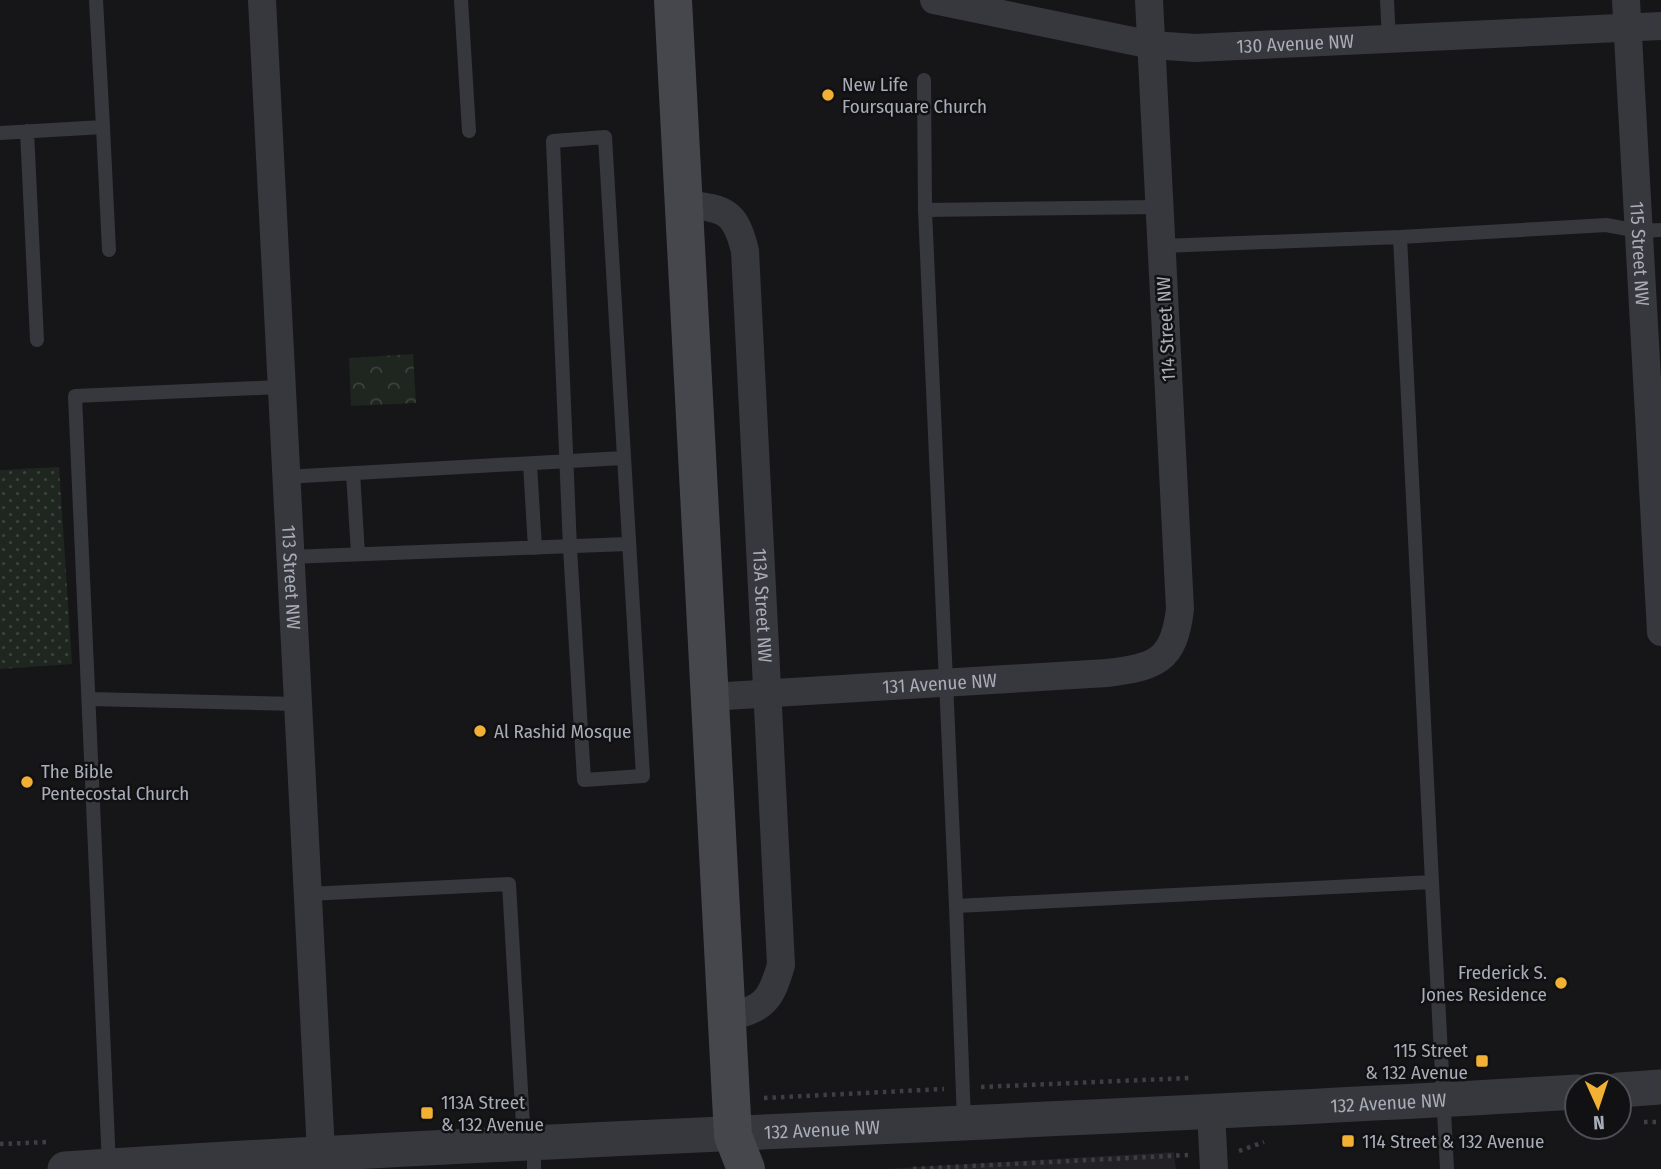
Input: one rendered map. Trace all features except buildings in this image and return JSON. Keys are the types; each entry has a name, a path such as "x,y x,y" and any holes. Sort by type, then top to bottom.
{"main road":[{"path":"673,0 735,1158"}],"street":[{"name":"113 Street NW","path":"262,0 321,1152"},
{"name":"130 Avenue NW","path":"934,0 1152,45 1195,48 1661,26"},
{"name":"114 Street NW","path":"1149,0 1180,609 1177,635 1167,656"},
{"name":"115 Street NW","path":"1626,0 1650,230 1661,632"},
{"name":"113A Street NW","path":"684,204 723,209 738,225 745,251 781,965 773,992 755,1011 728,1017"},
{"name":"131 Avenue NW","path":"709,698 1118,672 1140,669 1167,656"},
{"path":"1633,1089 1661,1087"},
{"name":"132 Avenue NW","path":"90,1168 321,1152 530,1152 735,1158 964,1125 1563,1093"},
{"path":"1211,1112 1214,1169"}],"lane":[{"path":"96,0 109,250"},
{"path":"461,0 469,131"},
{"path":"1387,0 1389,40"},
{"path":"924,80 925,210 964,1125"},
{"path":"0,133 103,127"},
{"path":"27,131 37,340"},
{"path":"605,137 623,458 643,776 584,780 570,548 553,141 605,137"},
{"path":"925,210 1160,207"},
{"path":"1162,246 1400,237 1606,225 1650,230"},
{"path":"1400,237 1447,1169"},
{"path":"90,1168 89,699 75,396 280,387"},
{"path":"285,477 623,458"},
{"path":"530,464 535,548"},
{"path":"353,473 358,554"},
{"path":"289,557 628,544"},
{"path":"89,699 297,704"},
{"path":"956,906 1432,882"},
{"path":"308,894 509,884 530,1152"}],"shaded area":[{"path":"1174,1152 1176,1169 884,1169"}],"green space":[{"path":"413,354 416,403 351,406 349,358"},
{"path":"59,467 72,664 0,669 0,470"}],"place":[{"name":"New Life Foursquare Church","path":"828,95"},
{"name":"Al Rashid Mosque","path":"480,731"},
{"name":"The Bible Pentecostal Church","path":"27,782"},
{"name":"Frederick S. Jones Residence","path":"1561,983"},
{"name":"115 Street & 132 Avenue","path":"1482,1061"},
{"name":"113A Street & 132 Avenue","path":"427,1113"},
{"name":"114 Street & 132 Avenue","path":"1348,1141"}]}
